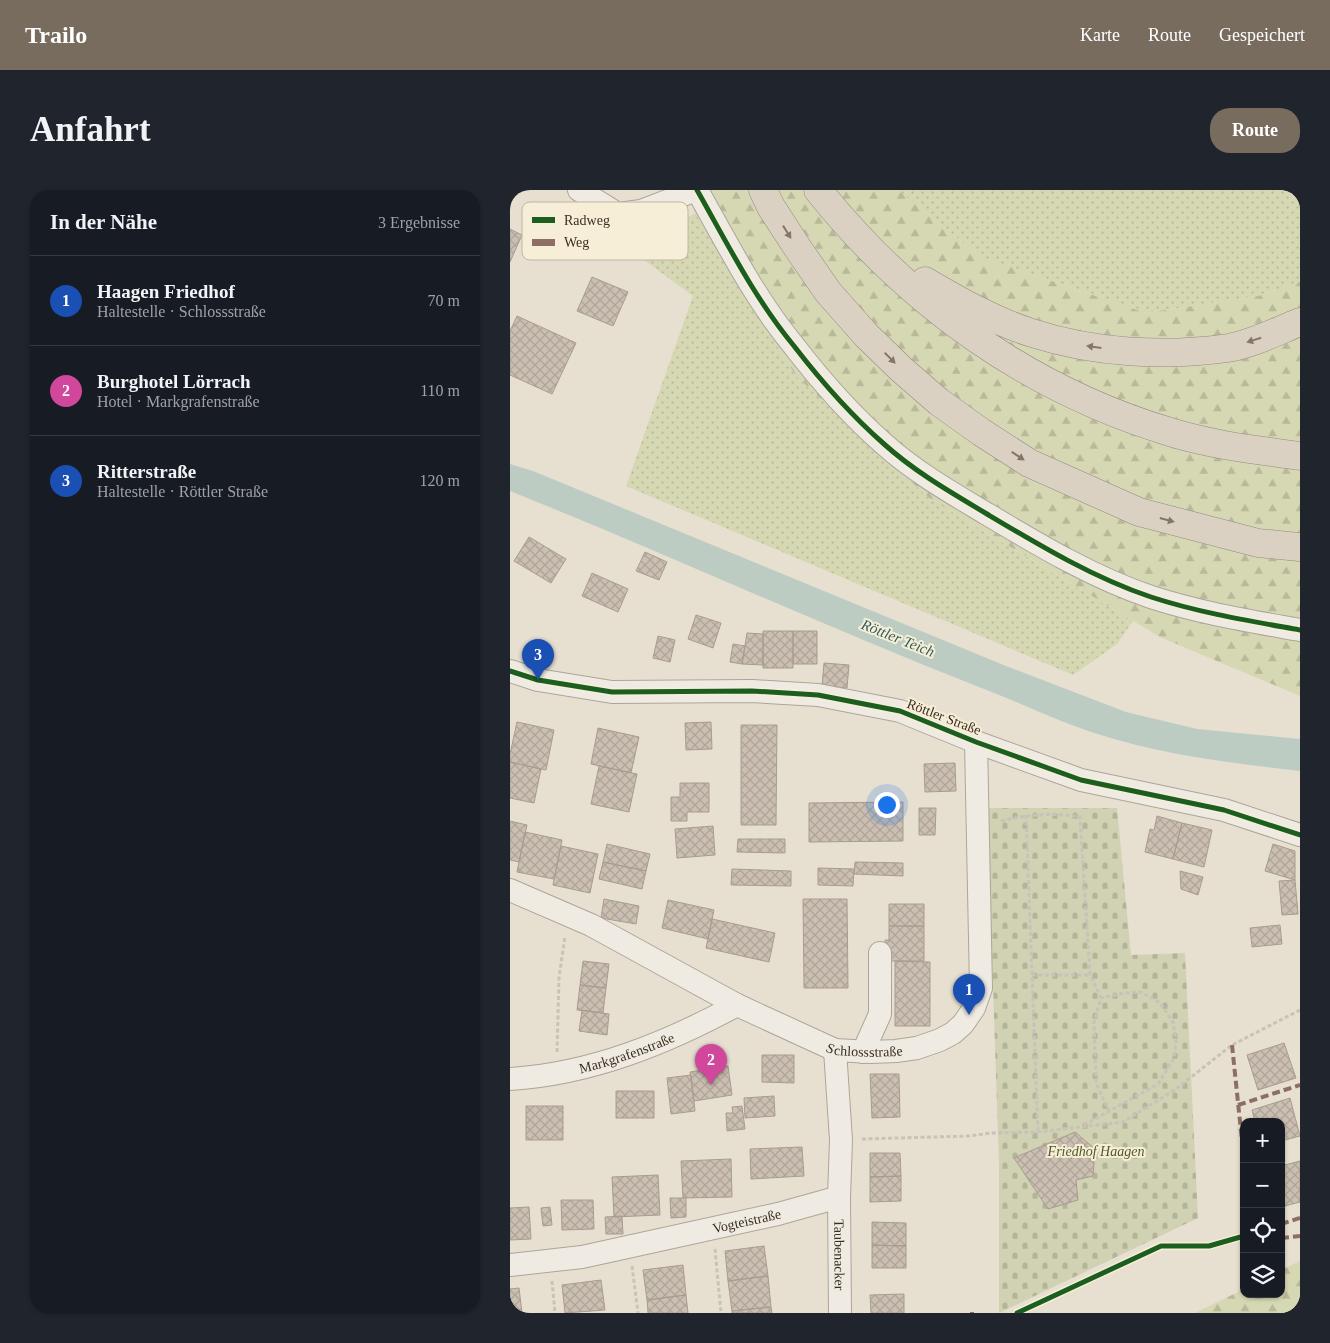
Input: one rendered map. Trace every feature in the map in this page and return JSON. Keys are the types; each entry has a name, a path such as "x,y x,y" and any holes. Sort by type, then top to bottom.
{"highway":[{"path":"763,190 771,207 828,292 866,335 939,402 981,432 1029,463 1139,512 1258,543 1300,547"},
{"path":"818,190 868,247 908,284 989,349 1047,383 1104,409 1171,432 1235,447 1300,456"},
{"path":"868,247 969,306 1031,333 1072,344 1116,350 1168,353 1230,347 1263,337 1300,322"}],"street":[{"path":"579,190 598,202"},
{"path":"666,202 697,190 752,287 792,345 837,398 884,445 938,485 1096,575 1150,596 1207,613 1300,630"},
{"name":"Röttler Straße","path":"510,672 538,680 612,692 752,691 818,695 900,712 976,742 1082,780 1224,810 1300,835"},
{"name":"Schlossstraße","path":"510,890 592,925 737,1005 836,1050 896,1052 917,1048 940,1040 953,1033 963,1024 978,1000 981,988 976,742"},
{"path":"863,1052 880,1014 880,953"},
{"name":"Markgrafenstraße","path":"510,1079 581,1068 639,1052 699,1026 737,1005"},
{"path":"836,1050 841,1140 838,1197"},
{"name":"Vogteistraße","path":"510,1265 582,1257 778,1214 838,1197"},
{"name":"Taubenacker","path":"838,1197 840,1313"}],"path":[{"path":"1026,815 1038,1132"},
{"path":"1001,821 1026,815 1067,815 1080,817 1090,975 1101,998 1094,1022 1096,1083 1109,1111"},
{"path":"557,1072 559,978 570,916"},
{"path":"1032,975 1090,975"},
{"path":"1082,1126 1158,1084 1174,1058 1176,1040 1173,1022 1160,1003 1141,992 1124,993 1101,998"},
{"path":"841,1140 1038,1132 1123,1122 1176,1089 1232,1045 1300,1010"},
{"path":"713,1227 721,1313"},
{"path":"630,1246 638,1313"},
{"path":"550,1262 555,1313"}],"green space":[{"path":"690,190 898,190 981,257 1146,313 1258,296 1300,282 1300,696 1160,637 929,498 796,376 695,213"},
{"path":"898,190 1300,190 1300,282 1258,296 1146,313 981,257"},
{"path":"695,213 796,376 929,498 1133,621 1117,644 1073,675 626,486 693,296 644,260 688,260 688,217"},
{"name":"Friedhof Haagen","path":"987,808 1117,808 1131,955 1185,953 1198,1218 999,1313 999,1164"},
{"path":"1300,1261 1300,1313 1195,1313 1240,1291 1240,1298 1285,1298 1285,1268"}],"water":[{"name":"Röttler Teich","path":"510,464 533,471 1006,666 1126,712 1197,729 1300,739 1300,771 1226,762 1152,749 1072,725 861,639 510,491"}],"building":[{"path":"510,229 522,235 510,262"},
{"path":"592,277 628,292 613,326 577,311"},
{"path":"517,316 576,343 552,394 510,375 510,331"},
{"path":"529,537 566,559 551,583 514,561"},
{"path":"645,552 667,562 659,580 636,571"},
{"path":"592,573 628,589 618,612 582,596"},
{"path":"696,615 721,623 713,648 688,639"},
{"path":"763,631 793,631 793,668 763,668"},
{"path":"793,631 817,631 817,664 793,664"},
{"path":"747,633 763,634 763,665 742,664"},
{"path":"658,636 675,640 670,662 653,658"},
{"path":"733,644 745,646 742,664 730,662"},
{"path":"824,663 849,665 847,688 822,686"},
{"path":"517,722 554,730 546,770 510,762"},
{"path":"711,722 712,749 686,750 685,723"},
{"path":"741,725 777,725 776,825 741,825"},
{"path":"598,728 639,737 631,773 591,764"},
{"path":"510,762 541,769 534,803 510,798"},
{"path":"955,763 956,791 925,792 924,764"},
{"path":"599,766 637,774 629,812 591,804"},
{"path":"680,783 709,783 709,812 687,812 687,821 671,821 671,797 680,797"},
{"path":"903,802 903,841 809,842 809,803"},
{"path":"919,808 936,808 935,835 919,835"},
{"path":"1157,816 1182,823 1173,859 1145,852 1150,829 1154,830"},
{"path":"510,821 527,825 519,862 510,860"},
{"path":"1182,823 1212,830 1204,867 1173,859"},
{"path":"713,826 715,855 677,858 675,829"},
{"path":"525,832 562,840 554,879 517,872"},
{"path":"738,839 785,839 785,853 737,852"},
{"path":"607,844 650,854 646,871 603,862"},
{"path":"1273,844 1295,851 1295,880 1265,871"},
{"path":"561,846 598,854 590,893 553,885"},
{"path":"603,862 646,871 642,889 599,879"},
{"path":"855,862 903,863 903,876 854,874"},
{"path":"818,868 854,869 853,886 818,885"},
{"path":"732,869 791,871 791,886 731,885"},
{"path":"1180,871 1203,877 1198,895 1181,889"},
{"path":"1295,880 1298,914 1282,915 1279,881"},
{"path":"604,899 639,906 636,924 601,918"},
{"path":"803,899 847,899 848,988 804,988"},
{"path":"668,900 714,910 708,939 662,928"},
{"path":"889,904 924,904 924,926 889,926"},
{"path":"712,919 775,933 769,962 706,948"},
{"path":"1280,925 1282,944 1252,947 1250,928"},
{"path":"889,926 924,926 924,961 885,961 885,940 889,940"},
{"path":"583,961 609,964 606,988 580,985"},
{"path":"895,961 930,962 930,1026 895,1026"},
{"path":"580,985 606,988 603,1013 577,1010"},
{"path":"582,1010 609,1014 607,1035 579,1031"},
{"path":"1284,1043 1296,1078 1258,1090 1247,1055"},
{"path":"762,1055 794,1055 794,1083 762,1082"},
{"path":"728,1066 732,1095 694,1101 690,1072"},
{"path":"870,1074 899,1074 900,1117 872,1118"},
{"path":"691,1075 695,1111 671,1114 667,1078"},
{"path":"616,1091 654,1091 654,1118 616,1118"},
{"path":"774,1096 775,1116 745,1118 744,1098"},
{"path":"1290,1098 1300,1136 1285,1140 1285,1118 1254,1118 1252,1110"},
{"path":"526,1106 563,1106 563,1140 526,1140"},
{"path":"742,1106 745,1129 727,1131 726,1113 733,1113 732,1107"},
{"path":"1075,1132 1095,1149 1093,1176 1076,1180 1078,1200 1048,1209 1014,1158"},
{"path":"802,1147 804,1176 751,1179 750,1149"},
{"path":"870,1153 900,1153 901,1176 870,1177"},
{"path":"731,1159 732,1197 683,1198 681,1161"},
{"path":"1300,1161 1300,1202 1285,1206 1285,1165"},
{"path":"658,1175 660,1215 614,1217 612,1177"},
{"path":"901,1176 901,1201 870,1202 870,1177"},
{"path":"670,1198 686,1198 686,1217 671,1218"},
{"path":"561,1200 593,1200 594,1229 562,1230"},
{"path":"529,1207 531,1239 510,1240 510,1208"},
{"path":"550,1207 552,1225 543,1226 541,1208"},
{"path":"622,1216 623,1234 606,1234 605,1217"},
{"path":"872,1222 906,1223 906,1246 872,1245"},
{"path":"872,1245 906,1246 906,1268 872,1268"},
{"path":"764,1246 768,1276 728,1281 725,1251"},
{"path":"683,1265 686,1295 647,1300 643,1270"},
{"path":"768,1276 771,1307 732,1311 728,1281"},
{"path":"601,1280 605,1310 565,1313 562,1285"},
{"path":"519,1288 522,1313 510,1313 510,1289"},
{"path":"904,1294 904,1313 871,1313 870,1295"},
{"path":"686,1295 688,1313 648,1313 647,1300"},
{"path":"771,1307 772,1313 732,1313 732,1311"}],"marked path":[{"path":"1232,1045 1240,1122"},
{"path":"1238,1105 1300,1085"},
{"path":"1285,1223 1300,1218"},
{"path":"1285,1238 1300,1236"}],"cycle path":[{"path":"697,190 742,270 780,328 848,409 908,464 947,490 1067,560 1130,589 1188,608 1300,630"},
{"path":"510,671 538,680 612,692 752,691 818,695 900,711 976,742 1081,780 1224,810 1300,835"},
{"path":"1017,1313 1161,1246 1209,1246 1240,1237"}],"place":[{"name":"Ritterstraße","path":"538,680"},
{"name":"Haagen Friedhof","path":"969,1015"},
{"name":"Burghotel Lörrach","path":"711,1085"}]}
